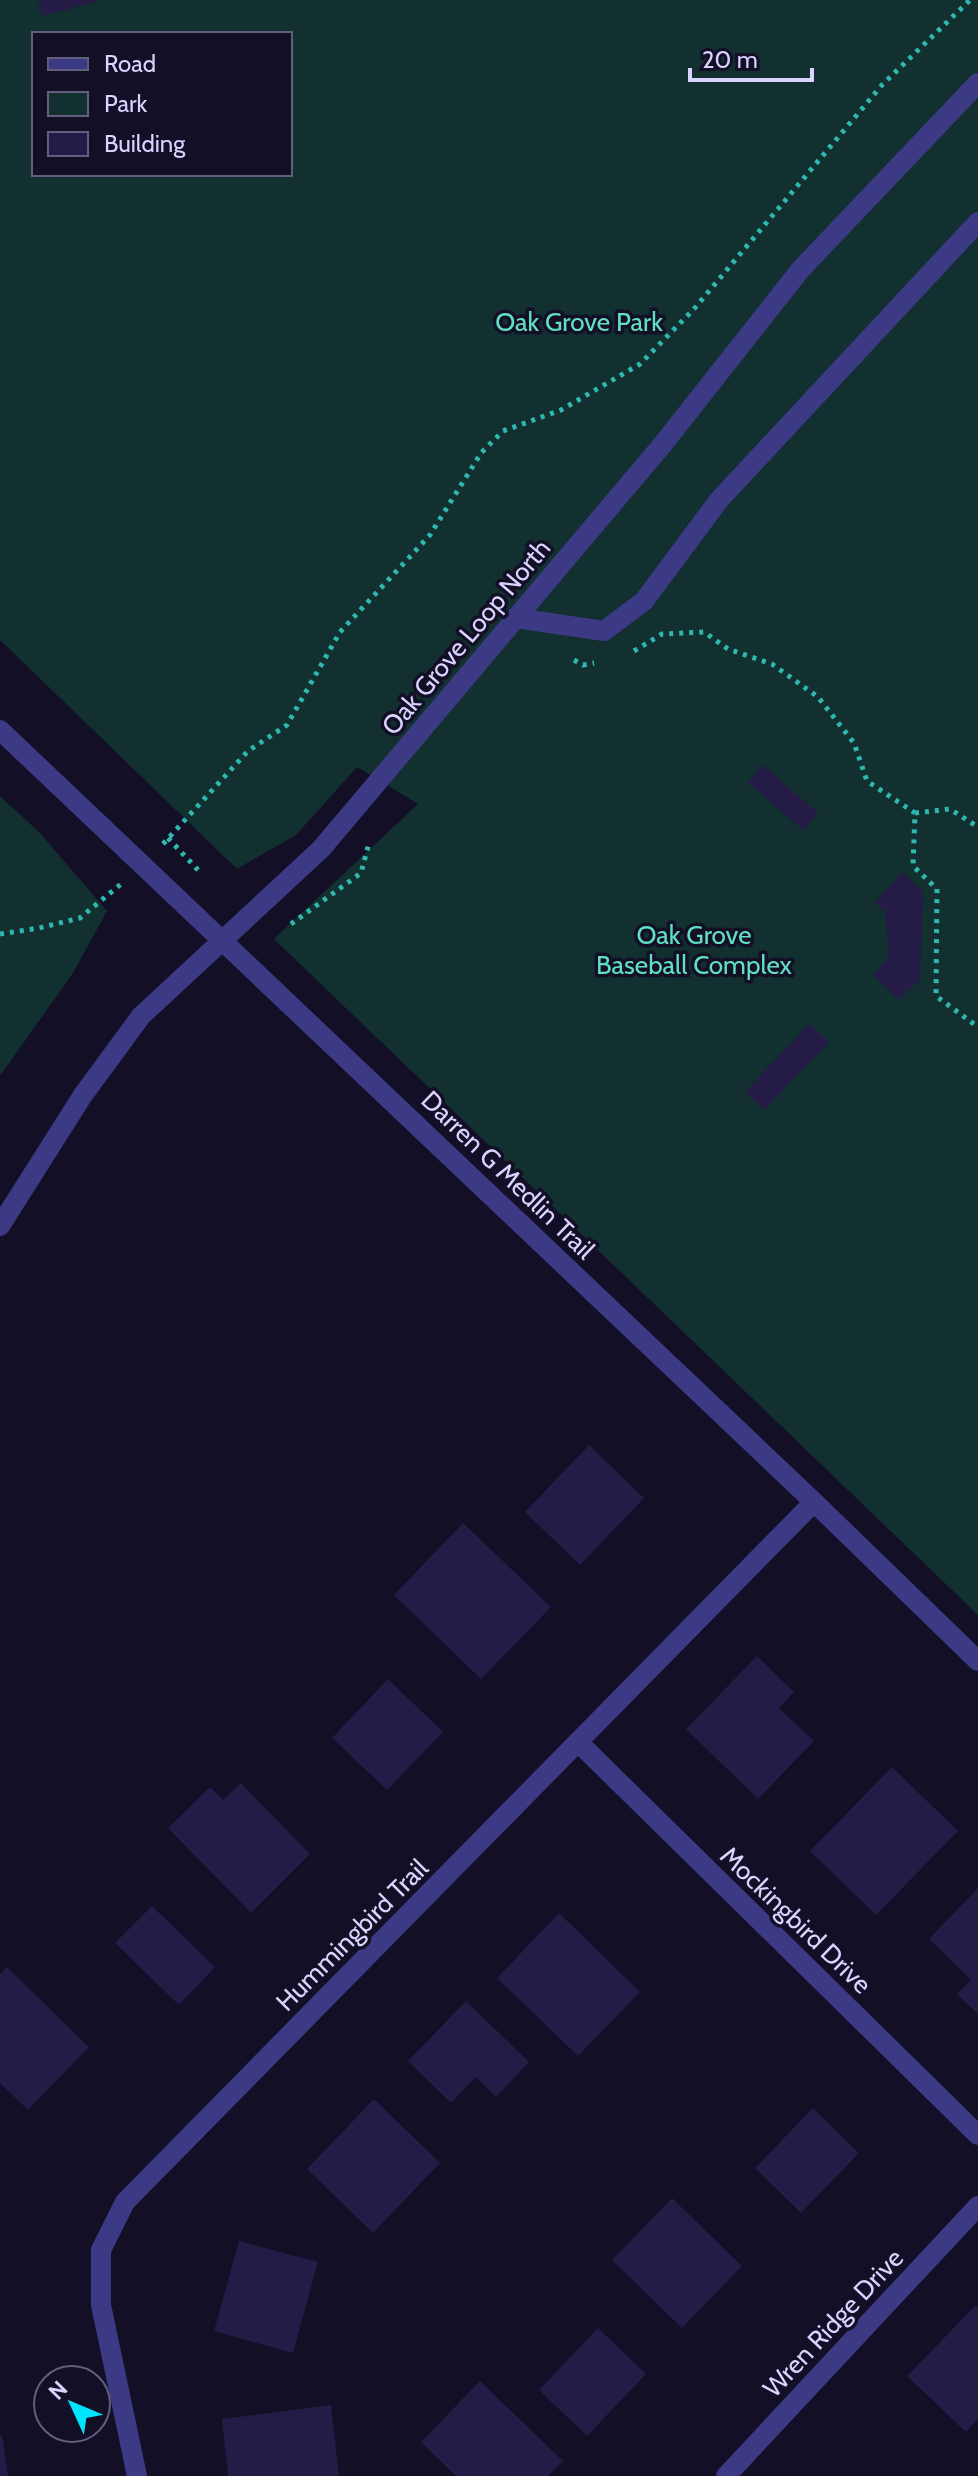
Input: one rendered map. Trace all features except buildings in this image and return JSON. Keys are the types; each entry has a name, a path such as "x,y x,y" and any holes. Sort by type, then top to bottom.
{"street":[{"name":"Oak Grove Loop North","path":"0,1226 83,1095 141,1016 321,849 663,444 801,269 978,83"},
{"path":"516,618 604,631 644,601 719,500 978,222"},
{"name":"Darren G Medlin Trail","path":"0,730 978,1661"},
{"name":"Hummingbird Trail","path":"137,2476 101,2305 101,2250 125,2202 814,1502"},
{"name":"Mockingbird Drive","path":"578,1742 978,2135"},
{"name":"Wren Ridge Drive","path":"726,2476 978,2206"}],"path":[{"path":"0,934 80,918 144,865 248,751 287,725 340,632 430,535 481,453 503,431 561,410 640,364 694,309 882,85 970,0"},
{"path":"622,657 662,634 704,632 728,649 772,664 818,697 854,743 867,781 915,813 950,809 978,827"},
{"path":"570,658 583,665 596,662"},
{"path":"915,813 913,866 937,889 936,996 978,1027"},
{"path":"248,917 270,938 361,873 371,834"},
{"path":"168,838 205,878"}],"green space":[{"name":"Oak Grove Park","path":"0,0 978,0 978,1615 274,939 418,804 357,767 296,835 237,869 0,640"},
{"path":"0,796 39,832 107,911 73,973 0,1076"}],"park label":[{"name":"Oak Grove Baseball Complex","path":"694,950"}]}
